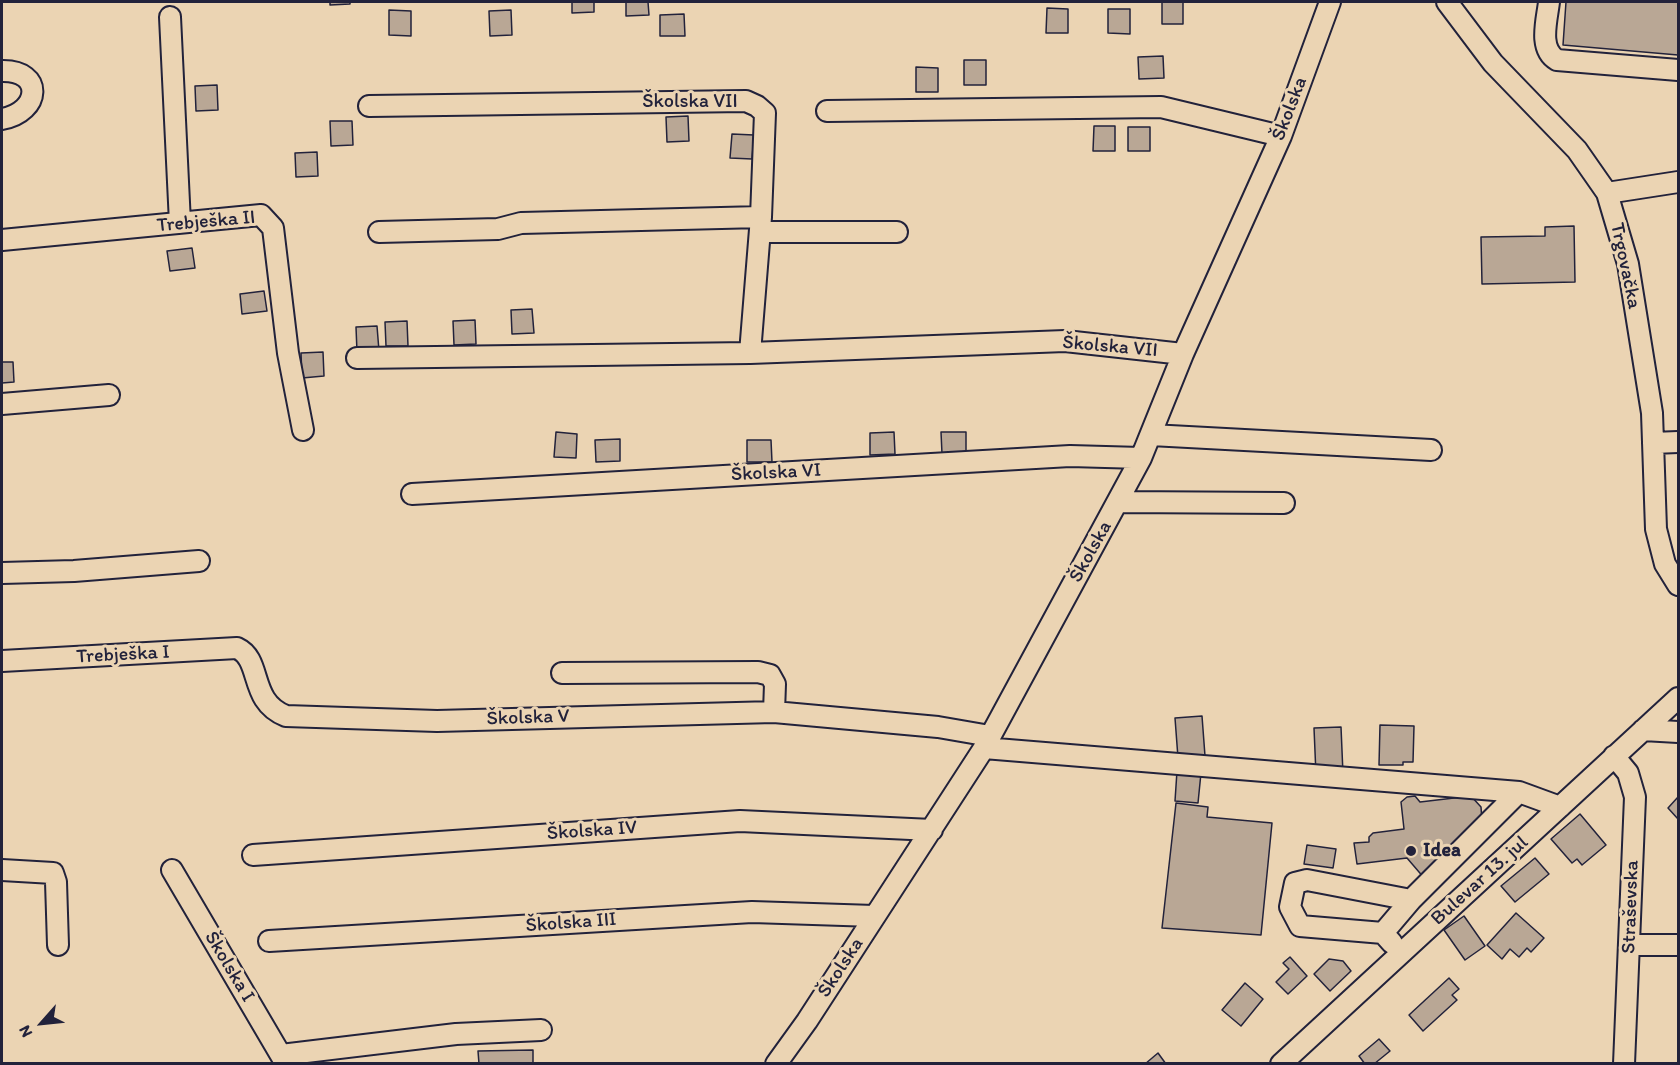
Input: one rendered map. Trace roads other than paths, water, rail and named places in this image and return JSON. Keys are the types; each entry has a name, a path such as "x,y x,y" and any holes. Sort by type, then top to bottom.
{"street":[{"name":"Školska","path":"776,1064 807,1021 987,742 1141,458 1183,354 1281,136 1330,2"},
{"name":"Trgovačka","path":"1447,2 1492,63 1577,150 1607,193 1628,264 1652,413 1656,530 1665,564 1678,585"},
{"path":"1549,2 1545,43 1549,53 1557,60 1678,70"},
{"path":"170,17 180,223"},
{"path":"2,70 16,70 26,77 32,86 32,100 26,110 2,119"},
{"name":"Školska VII","path":"369,106 746,102 758,106 765,113 761,224 750,353"},
{"path":"828,111 1161,107 1281,136"},
{"path":"1607,193 1678,182"},
{"name":"Trebješka II","path":"2,240 261,215 273,228 288,353 303,430"},
{"path":"379,232 498,229 521,223 761,224 897,232"},
{"name":"Školska VII","path":"357,358 750,353 1065,341 1183,354"},
{"path":"2,404 109,395"},
{"path":"1151,435 1431,450"},
{"path":"1653,443 1678,442"},
{"name":"Školska VI","path":"411,494 1070,456 1141,458"},
{"path":"1118,502 1284,503"},
{"path":"2,573 74,571 200,561"},
{"name":"Trebješka I","path":"2,661 237,648 249,657 258,691 272,708 282,715"},
{"path":"562,673 758,672 770,675 775,684 774,712"},
{"name":"Bulevar 13. jul","path":"1281,1064 1678,698"},
{"name":"Školska V","path":"282,715 436,721 774,712 938,728 987,742 1519,792 1560,807"},
{"path":"1643,730 1678,732"},
{"name":"Straševska","path":"1614,756 1628,773 1635,797 1624,1064"},
{"path":"1383,933 1411,900 1519,792"},
{"name":"Školska IV","path":"253,855 740,821 932,830"},
{"path":"2,870 53,873 56,882 58,945"},
{"name":"Školska I","path":"172,870 284,1059"},
{"path":"1401,953 1383,933 1300,926 1290,907 1295,883 1307,880 1411,900"},
{"name":"Školska III","path":"269,941 752,912 874,916"},
{"path":"1630,945 1678,945"},
{"path":"284,1059 456,1034 541,1030"}],"place":[{"name":"Idea","path":"1411,851"}]}
